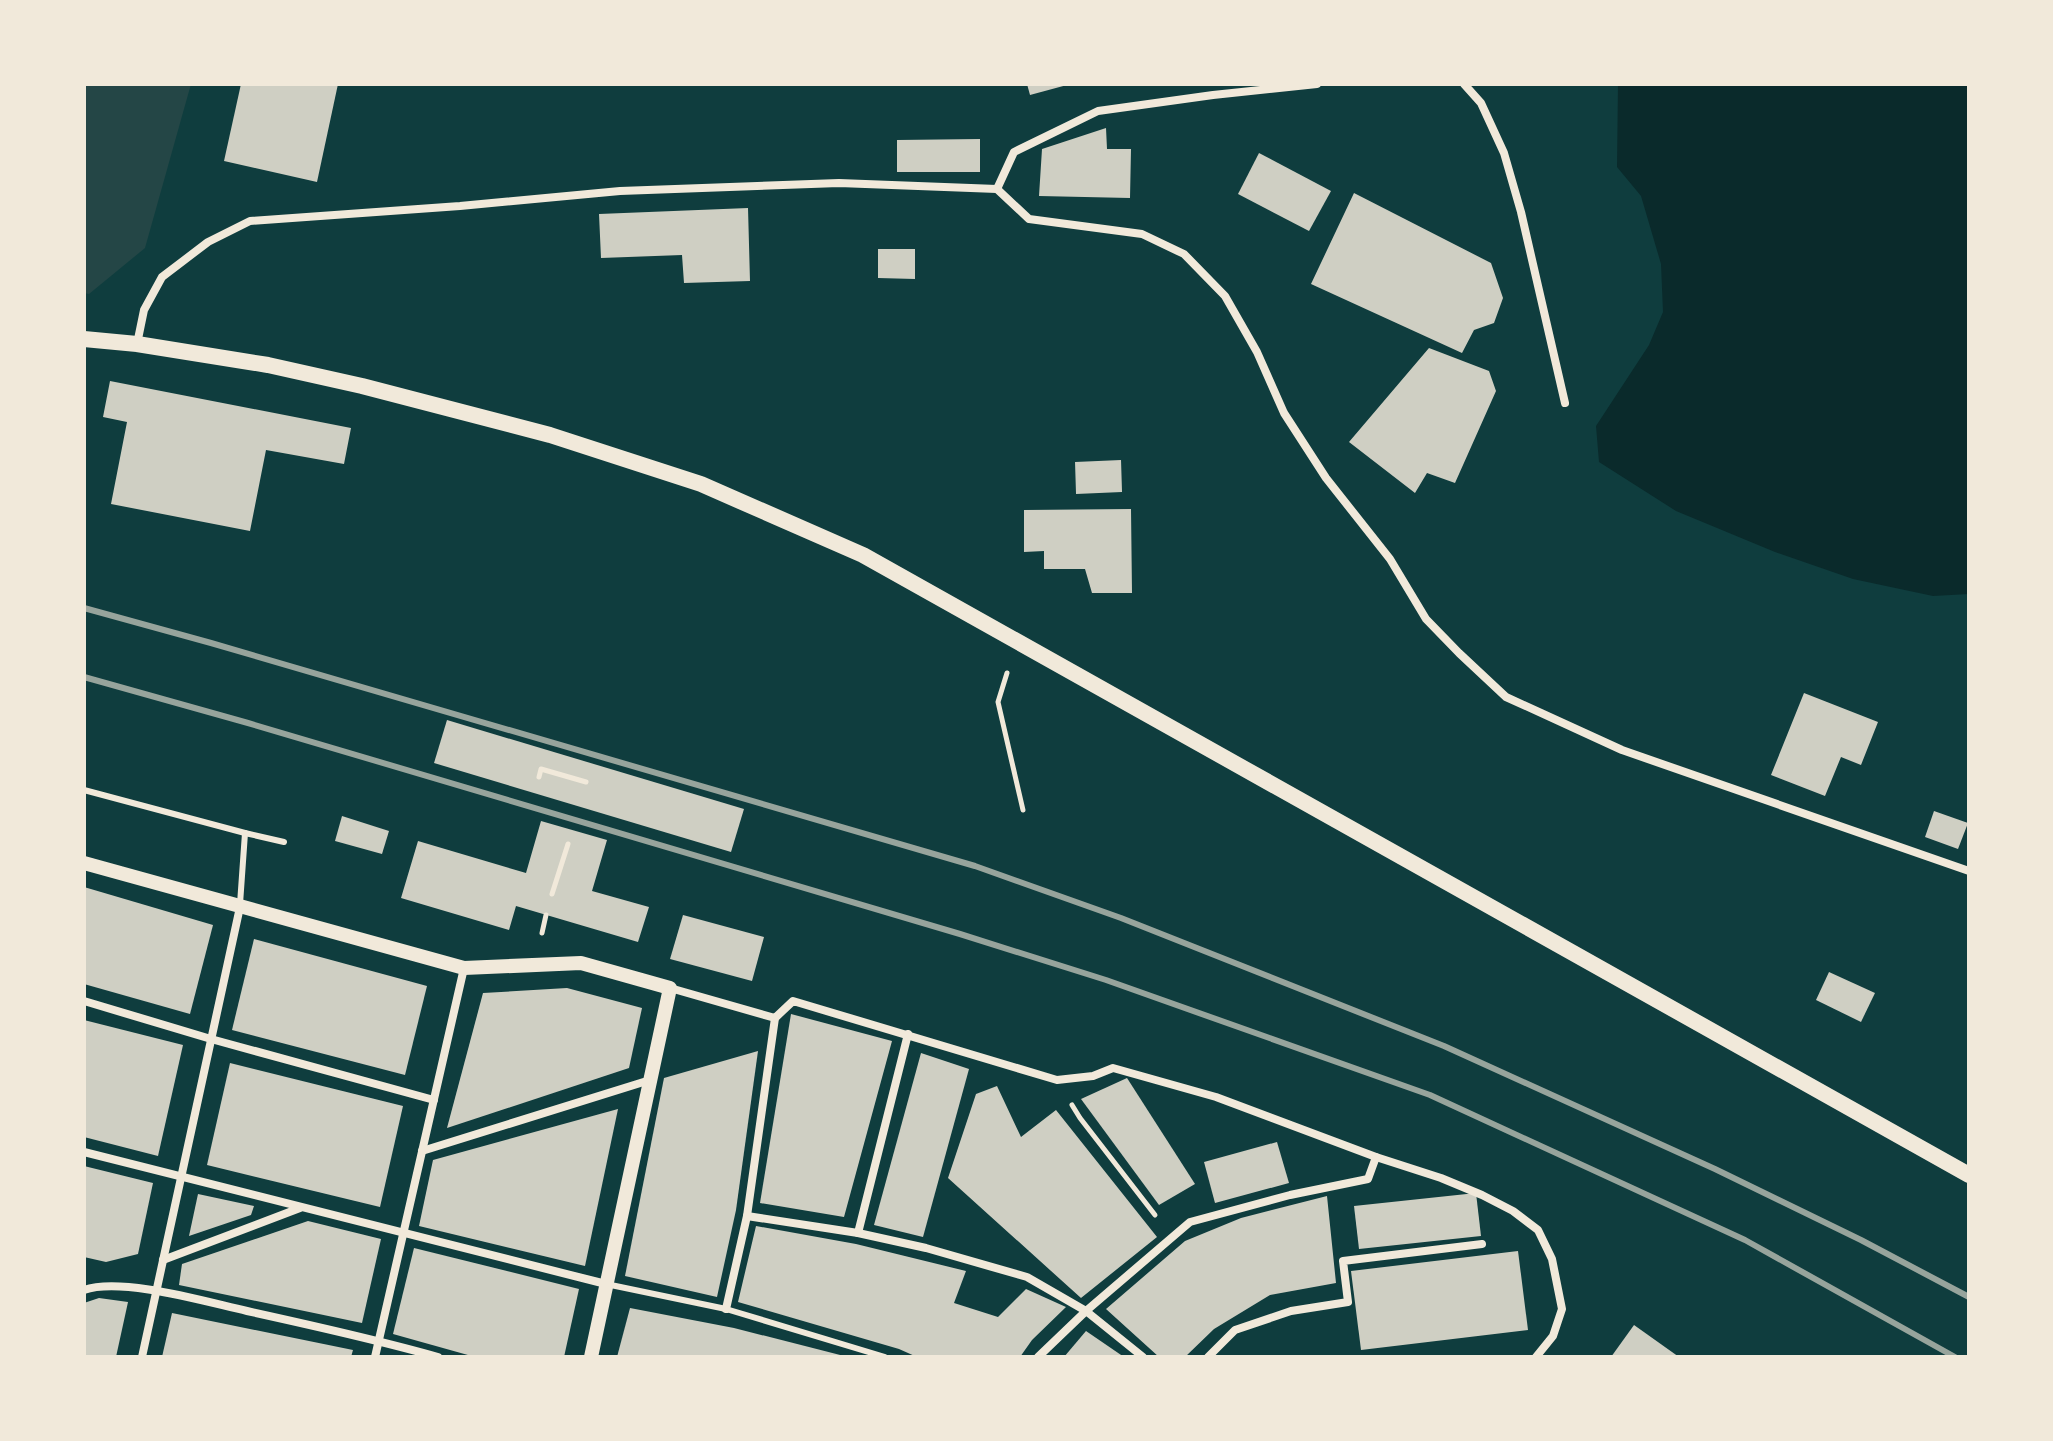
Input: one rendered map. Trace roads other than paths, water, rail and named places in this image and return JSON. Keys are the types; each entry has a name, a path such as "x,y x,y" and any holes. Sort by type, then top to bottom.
{"main road":[{"path":"84,339 137,344 268,365 550,435 701,484 863,555 1969,1175"}],"street":[{"path":"997,189 1014,152 1098,111 1317,84"},
{"path":"1464,84 1481,103 1504,153 1521,212 1565,403"},
{"path":"137,344 144,310 162,277 208,242 250,221 620,191 839,183 997,189 1029,219 1142,234 1184,254 1225,296 1257,352 1284,413 1326,478 1390,559 1426,619 1506,697 1622,750 1969,871"},
{"path":"84,863 464,968 581,963 775,1018"},
{"path":"142,1357 240,907"},
{"path":"375,1357 464,968"},
{"path":"591,1357 670,988"},
{"path":"84,1001 434,1100"},
{"path":"726,1309 747,1216 775,1018 793,1001 1057,1080 1093,1076 1113,1068 1216,1097 1482,1195 1513,1211 1538,1230 1552,1259 1562,1309 1553,1336 1536,1357"},
{"path":"858,1233 908,1034"},
{"path":"422,1151 650,1080"},
{"path":"84,1152 606,1284"},
{"path":"1038,1357 1086,1311 1190,1222 1290,1195 1368,1179 1376,1157"},
{"path":"163,1260 300,1207"},
{"path":"747,1216 858,1233 926,1248 1027,1277 1086,1311 1143,1357"},
{"path":"1208,1357 1235,1330 1291,1311 1348,1302 1343,1261 1482,1244"},
{"path":"84,1279 96,1286"},
{"path":"84,1290 96,1286 157,1290 379,1340 438,1357"}],"lane":[{"path":"84,790 284,842"},
{"path":"240,907 245,833"},
{"path":"606,1284 726,1309 885,1357"}],"railway":[{"path":"84,608 975,866 1121,918 1444,1046 1715,1169 1969,1297"},
{"path":"84,677 960,934 1106,980 1430,1095 1745,1240 1955,1357"}]}
